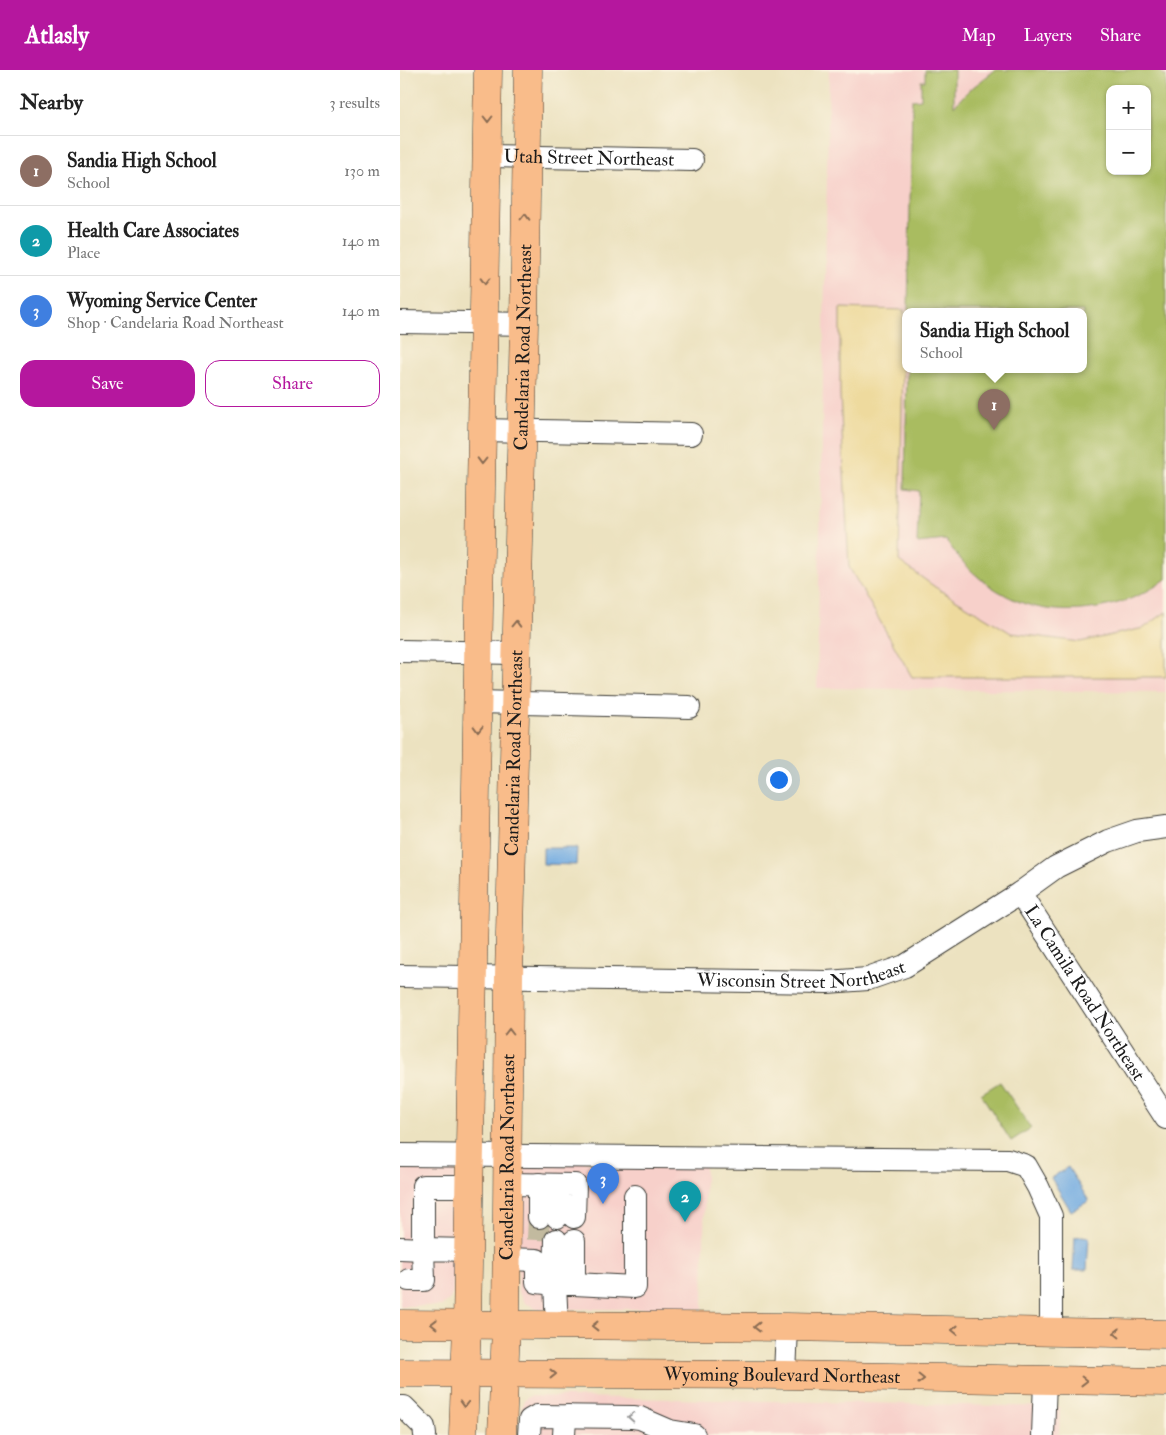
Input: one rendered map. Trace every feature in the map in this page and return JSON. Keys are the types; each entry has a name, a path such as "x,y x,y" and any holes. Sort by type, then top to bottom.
{"main road":[{"name":"Candelaria Road Northeast","path":"463,1435 469,1250 488,70"},
{"name":"Candelaria Road Northeast","path":"502,1435 506,1325 509,977 522,431 528,70"},
{"path":"400,1324 787,1327 1166,1334"},
{"name":"Wyoming Boulevard Northeast","path":"400,1373 785,1375 1166,1382"}],"street":[{"name":"Utah Street Northeast","path":"487,156 692,160"},
{"path":"400,322 524,324"},
{"path":"483,430 691,434"},
{"path":"400,651 516,653"},
{"path":"479,702 689,707"},
{"name":"Wisconsin Street Northeast","path":"400,976 827,982 868,979 905,966 1020,893 1056,867 1108,841 1137,831 1166,827"},
{"name":"La Camila Road Northeast","path":"1020,893 1166,1118"},
{"path":"400,1155 1008,1160 1026,1166 1051,1216 1050,1332"},
{"path":"508,1184 548,1184 575,1185 557,1217 548,1184"},
{"path":"409,1280 424,1280 423,1186 470,1186"},
{"path":"551,1245 537,1282 634,1287 635,1196"},
{"path":"506,1260 551,1245"},
{"path":"551,1245 564,1284 557,1326"},
{"path":"400,1248 469,1250"},
{"path":"785,1375 787,1327"},
{"path":"1043,1435 1045,1381"},
{"path":"400,1407 404,1407 424,1427 425,1435"},
{"path":"529,1435 530,1420 536,1416 554,1426 640,1418 670,1431 694,1435"}],"shaded area":[{"path":"829,70 1166,70 1166,692 817,688"},
{"path":"400,1147 455,1165 453,1292 450,1299 442,1306 400,1306"},
{"path":"520,1160 705,1164 703,1309 539,1309 525,1303 518,1291"},
{"path":"530,1396 1060,1407 1059,1435 521,1435 522,1407 524,1400"}],"green space":[{"path":"925,70 954,70 954,106 968,91 995,70 1157,70 1166,76 1166,579 1130,599 1089,609 1046,609 1026,604 997,591 980,579 946,540 917,543 919,491 905,489 907,373 1087,373 1087,308 908,308 912,100 921,99 921,81 925,81"},
{"path":"1000,1082 1031,1128 1011,1141 981,1094"}],"sand":[{"path":"840,308 902,310 899,561 935,587 1011,633 1080,642 1144,628 1166,612 1166,677 912,677 849,567 840,395"}],"water":[{"path":"543,848 577,848 576,865 543,864"},
{"path":"1068,1167 1089,1201 1071,1211 1051,1178"},
{"path":"1075,1237 1089,1237 1087,1270 1073,1270"}],"tunnel":[{"path":"538,1240 539,1217"}],"place":[{"name":"Sandia High School","path":"994,430"},
{"name":"Wyoming Service Center","path":"603,1204"},
{"name":"Health Care Associates","path":"685,1222"}]}
